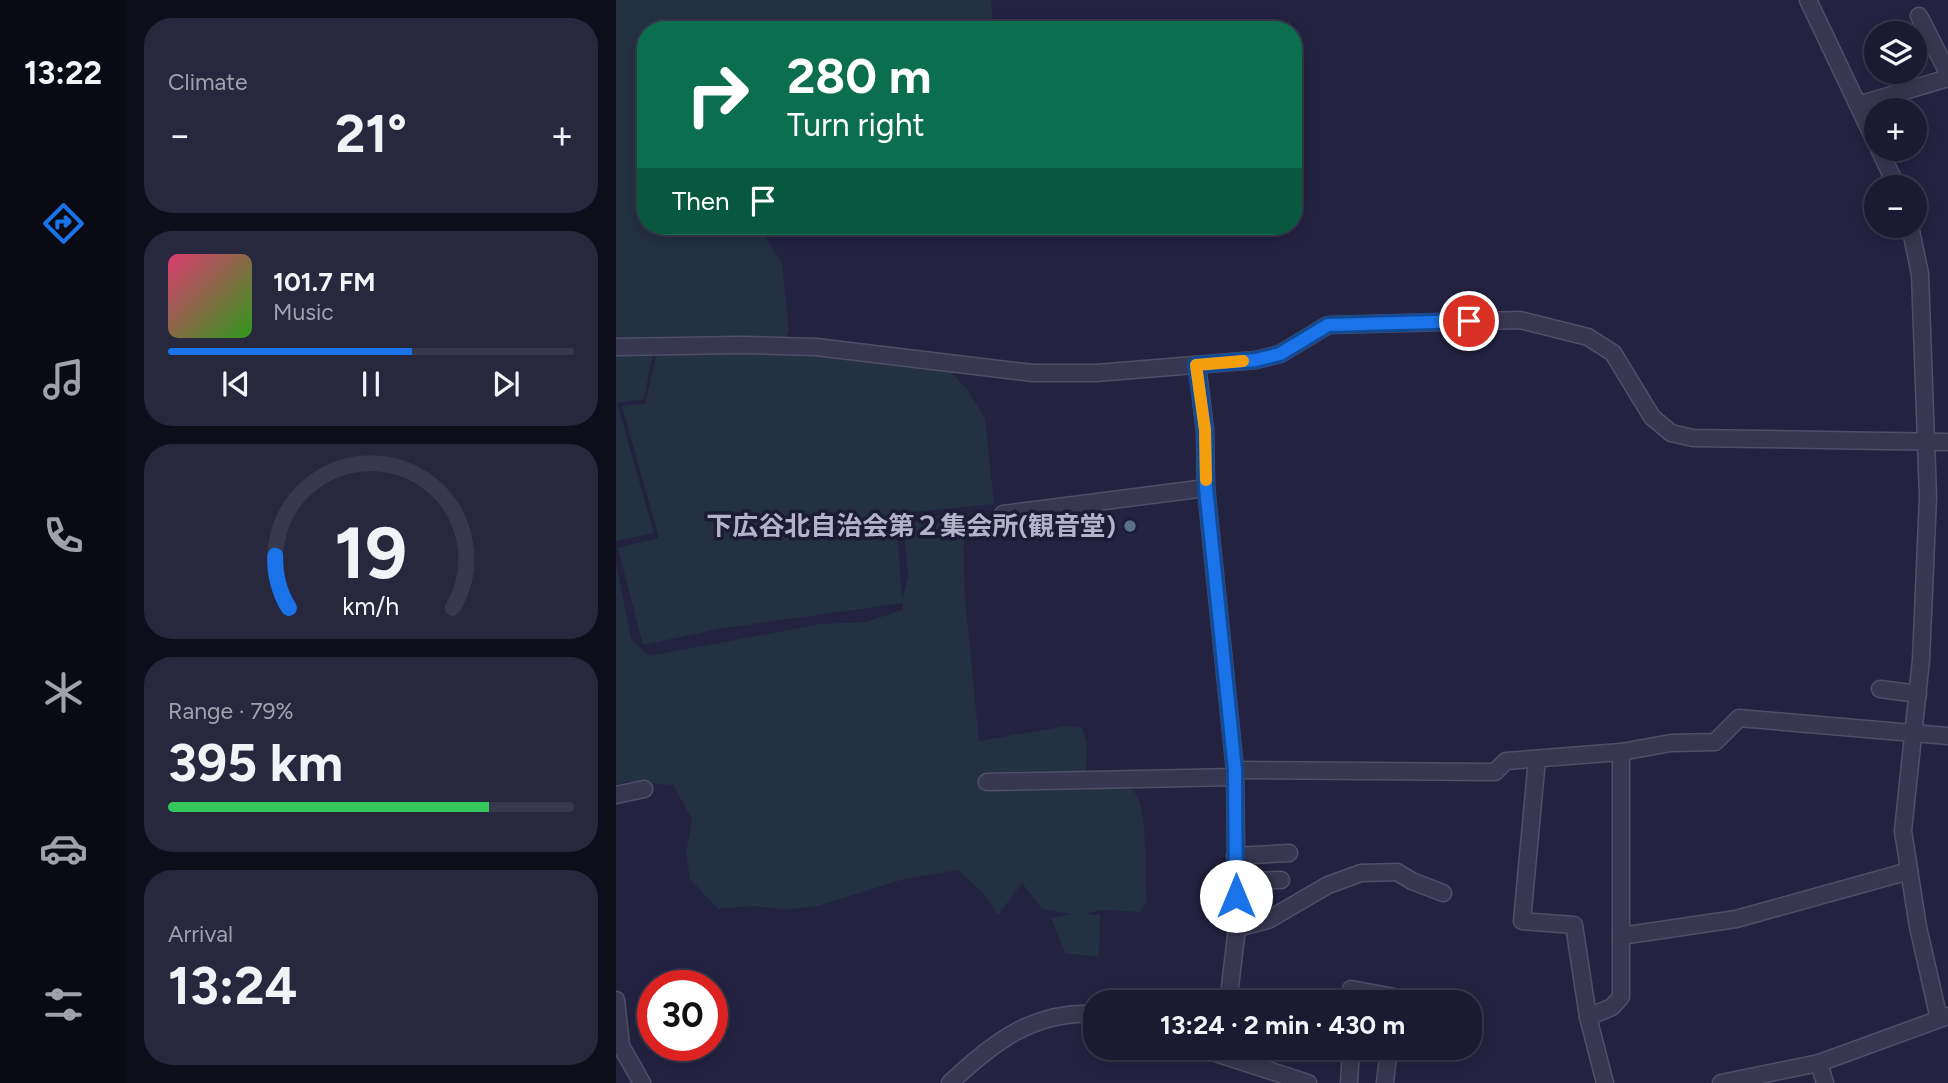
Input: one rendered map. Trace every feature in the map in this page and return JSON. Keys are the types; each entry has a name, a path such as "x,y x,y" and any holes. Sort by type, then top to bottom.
{"street":[{"path":"1808,0 1864,118"},
{"path":"1858,106 1947,76 1919,16"},
{"path":"1721,1083 1819,1063 1943,1018 1909,871 1903,831 1918,694 1928,497 1920,274 1912,238"},
{"path":"616,347 816,347 1033,373 1096,373 1256,360 1280,354 1328,325 1520,320 1588,337 1613,354 1652,417 1671,433 1693,438 1948,442"},
{"path":"1196,365 1205,430 1206,488 1235,773 1237,928 1230,990"},
{"path":"1003,514 1206,488"},
{"path":"1880,689 1918,694"},
{"path":"987,782 1235,773 1495,772 1506,761 1621,752 1671,743 1715,742 1739,718 1948,736"},
{"path":"1588,1017 1612,1007 1621,997 1621,752"},
{"path":"1537,759 1522,920 1574,925 1588,1017 1605,1083"},
{"path":"616,795 644,789"},
{"path":"1236,856 1289,853"},
{"path":"1621,936 1736,919 1909,871"},
{"path":"1237,928 1268,920 1328,885 1361,873 1397,872 1443,893"},
{"path":"1236,881 1281,880"},
{"path":"616,1000 621,1046 642,1083"},
{"path":"950,1083 987,1048 1022,1027 1060,1014 1083,1014"},
{"path":"1245,1060 1308,1083"},
{"path":"1349,1083 1350,1060"},
{"path":"1385,1083 1388,1060"},
{"path":"1819,1063 1825,1083"}],"shaded area":[{"path":"616,0 991,0 993,21 637,21 637,235 766,235 782,262 789,331 786,339 655,341 644,399 617,403 654,533 616,541"},
{"path":"657,352 802,352 949,370 967,389 985,418 994,504 903,513 898,538 902,602 908,576 904,535 921,517 963,513 965,598 979,741 1067,726 1082,728 1087,743 1086,773 1099,783 1130,789 1137,795 1144,822 1147,900 1140,912 1101,910 1085,914 1100,915 1099,957 1065,953 1051,918 1070,914 1042,909 1022,883 998,915 982,892 958,870 904,879 818,906 784,910 754,906 718,909 690,879 686,853 692,819 673,785 626,781 616,785 616,563 631,639 649,656 821,624 866,622 902,610 903,603 718,629 643,645 618,548 659,538 622,406 645,404"}],"slow traffic":[{"path":"1206,480 1205,430 1196,365 1243,361"}],"place":[{"name":"下広谷北自治会第２集会所(観音堂)","path":"1130,526"}],"route":[{"path":"1236,896 1235,770 1206,488 1205,430 1196,365 1256,360 1280,354 1328,325 1469,321"}]}
